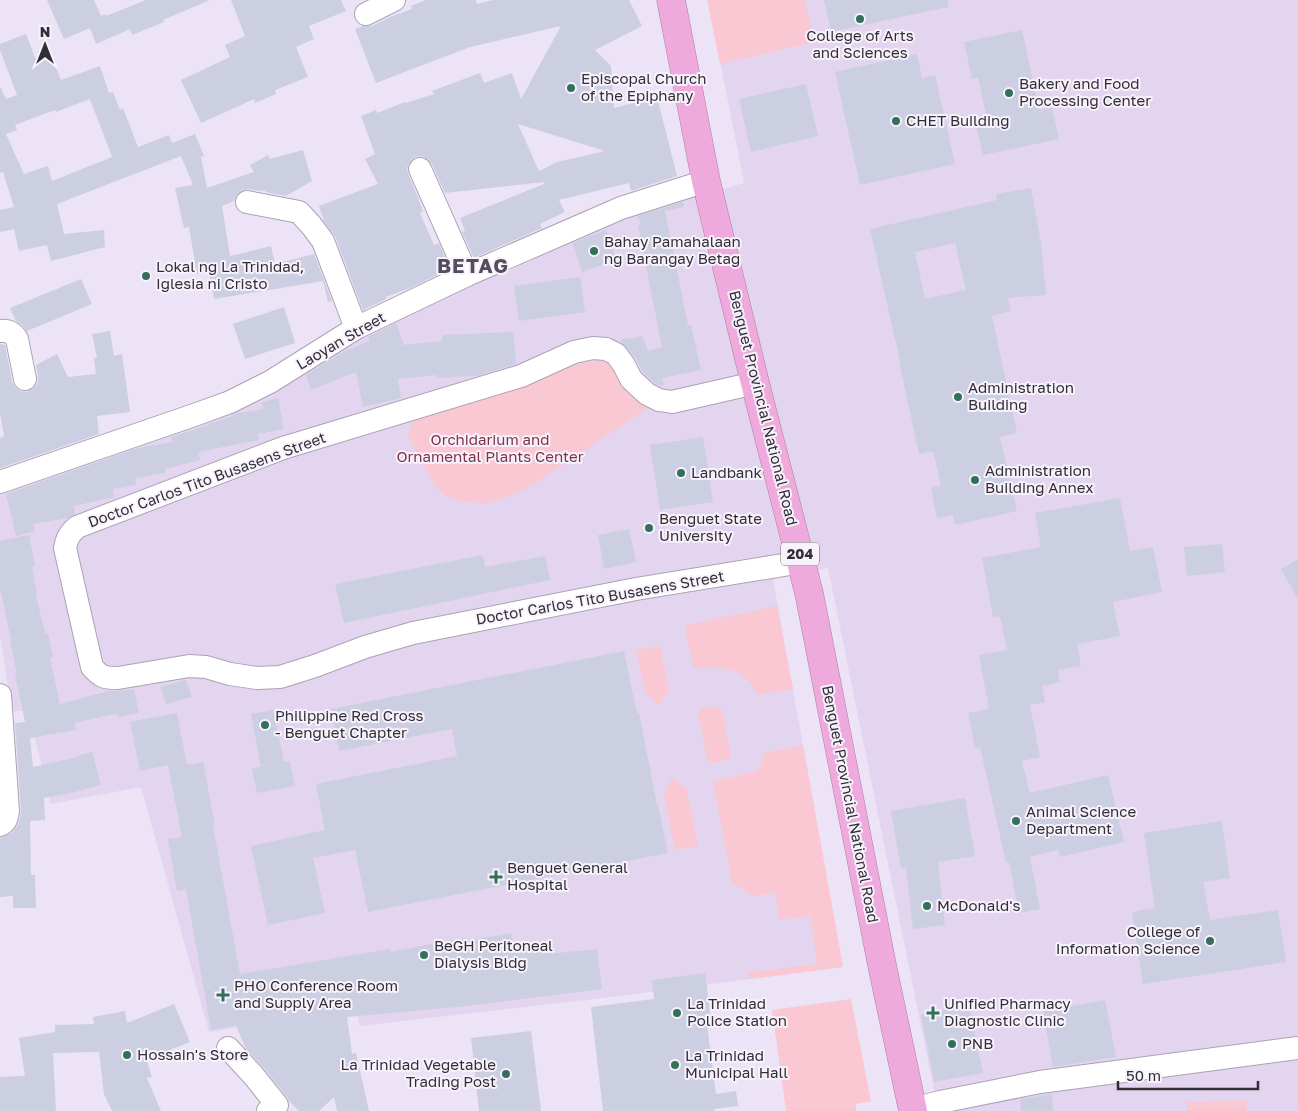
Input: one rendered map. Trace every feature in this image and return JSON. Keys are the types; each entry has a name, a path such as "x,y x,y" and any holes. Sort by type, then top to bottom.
{"highway":[{"name":"Benguet Provincial National Road","path":"671,0 706,181 755,383 802,562 882,965 913,1110"}],"street":[{"path":"366,14 394,0"},
{"path":"420,169 467,275"},
{"name":"Laoyan Street","path":"0,482 230,402 270,382 356,328 467,275 621,208 706,181"},
{"path":"246,202 299,212 323,241 356,328"},
{"path":"0,330 14,334 17,339 25,379"},
{"name":"Doctor Carlos Tito Busasens Street","path":"755,383 672,402 659,400 647,394 631,379 616,354 606,349 593,348 574,352 521,376 283,448 77,528 70,533 65,548 92,667 99,675 107,678 118,678 189,666 206,667 230,674 257,678 280,677 365,647 413,633 636,589 802,562"},
{"path":"0,695 8,810 7,819 0,825"},
{"path":"228,1048 252,1075 276,1109"},
{"path":"913,1110 940,1102 1040,1082 1298,1048"}],"shaded area":[{"name":"Benguet State University","path":"708,0 1298,0 1298,1111 938,1111 828,568 773,579 843,967 620,996 360,1026 354,1007 209,1032 141,787 51,804 28,710 12,712 0,636 0,489 207,417 466,283 509,271 626,216 744,183"}],"green space":[{"path":"707,0 805,0 814,42 720,64"},
{"name":"Orchidarium and Ornamental Plants Center","path":"600,360 609,362 653,405 539,481 511,496 484,504 461,501 445,496 436,488 408,436 411,425 420,416 583,363"},
{"path":"777,606 793,689 757,695 745,677 739,673 727,669 695,668 693,666 685,629 687,626"},
{"path":"660,646 669,690 659,706 645,692 636,650"},
{"path":"716,706 722,709 731,757 712,763 707,759 698,714 701,709"},
{"path":"803,745 843,967 750,979 748,972 817,964 810,916 779,920 775,893 754,896 732,883 713,782 756,771 762,763 763,753"},
{"path":"672,778 687,790 698,846 675,850 664,794"},
{"path":"851,999 871,1101 856,1104 856,1111 786,1111 772,1010"},
{"path":"1246,1100 1247,1111 1187,1111 1187,1102"}],"building":[{"path":"47,0 94,0 101,16 105,14 106,16 146,0 210,0 132,35 130,29 96,44 90,28 64,39"},
{"path":"231,0 341,0 346,11 309,26 314,39 296,47 308,77 275,90 276,94 255,103 254,99 201,123 181,80 230,57 225,45 245,36"},
{"path":"426,0 476,0 477,4 493,0 629,0 642,26 595,50 611,66 614,108 657,97 677,176 631,191 629,183 559,200 565,212 540,224 542,228 474,258 462,232 465,231 460,218 544,184 544,182 445,193 428,159 422,156 415,157 410,161 407,168 423,212 420,213 434,245 439,243 450,269 386,297 386,299 363,310 335,236 324,221 319,206 378,184 365,159 375,154 361,116 376,110 377,113 405,102 434,94 432,91 480,73 484,83 512,73 521,99 561,26 470,47 376,83 355,29 363,26 372,26 412,9 411,6","holes":["518,124 605,151 557,162 539,171"]},
{"name":"College of Arts and Sciences","path":"824,0 948,0 948,7 831,32"},
{"name":"Bakery and Food Processing Center","path":"1022,30 1039,110 1052,108 1059,139 983,155 976,126 988,123 978,78 972,79 964,42"},
{"path":"26,34 35,58 50,52 61,80 100,66 109,93 113,92 120,110 123,108 138,147 169,135 172,143 195,134 204,156 201,157 207,188 254,172 250,165 268,155 270,159 303,150 312,181 286,196 264,190 243,190 237,194 234,201 222,206 230,256 271,246 275,264 314,254 332,301 328,302 323,281 214,299 209,272 197,274 189,227 184,228 175,188 193,185 181,156 57,204 64,234 104,230 105,247 51,261 47,245 19,251 14,229 0,232 0,210 14,207 3,172 0,173 0,88 6,99 17,95 0,50 0,44","holes":["90,99 112,157 52,181 48,166 24,174 6,134 17,130 15,125"]},
{"name":"CHET Building","path":"917,54 922,78 935,75 955,164 860,185 835,72"},
{"path":"806,84 818,136 751,152 739,99"},
{"path":"1031,188 1041,243 1046,295 1008,298 1011,311 992,316 1017,433 1000,437 1017,511 955,525 953,515 937,518 931,488 941,485 933,451 919,454 870,229 997,200 996,194","holes":["955,243 966,290 925,299 915,252"]},
{"path":"683,202 684,207 665,211 688,325 691,325 701,370 662,378 664,385 658,385 642,371 635,357 620,340 642,336 648,351 662,347 638,225 641,225 638,216"},
{"name":"Bahay Pamahalaan ng Barangay Betag","path":"606,230 617,260 582,272 573,243"},
{"path":"580,277 585,312 519,321 514,286"},
{"path":"81,279 92,304 27,331 16,321 10,308"},
{"path":"284,307 295,343 245,359 233,324"},
{"path":"396,323 404,345 442,341 442,335 513,332 516,364 476,376 436,378 436,375 398,379 401,398 363,407 356,372 311,390 306,375 341,353 370,341 368,337"},
{"path":"110,331 114,356 122,354 130,412 97,416 99,434 0,468 0,438 4,436 0,413 0,344 5,345 12,382 20,391 27,392 38,383 36,365 57,354 68,377 96,374 94,358 97,358 92,334"},
{"path":"278,398 284,429 258,434 259,440 198,452 200,460 165,469 165,473 135,478 136,485 113,489 114,497 74,506 75,514 68,518 33,524 35,531 16,536 6,494 138,448 173,442 171,437 209,425 234,414 263,409 262,402"},
{"name":"Landbank","path":"703,437 713,502 660,510 650,445"},
{"path":"1120,498 1130,551 1153,547 1162,592 1113,602 1120,636 1077,644 1081,666 1058,670 1060,682 1042,686 1045,702 1030,705 1040,757 1022,761 1030,793 1108,775 1124,842 1060,857 1058,850 1030,857 1040,909 1019,913 1009,862 1006,862 980,747 975,748 968,713 989,709 979,655 1007,650 1000,616 993,617 982,558 1041,547 1035,513"},
{"path":"629,529 636,562 604,569 598,535"},
{"path":"29,535 35,566 32,567 36,596 45,633 48,633 53,657 50,658 60,704 109,691 134,689 139,713 118,717 117,713 75,723 76,730 30,738 33,767 92,752 101,785 44,798 45,820 30,821 31,875 35,875 36,908 13,908 13,896 0,897 0,838 12,833 18,825 20,818 15,723 25,722 0,588 0,541"},
{"path":"1222,544 1225,572 1187,576 1184,547"},
{"path":"483,555 485,567 545,556 550,580 344,623 335,584"},
{"path":"1298,559 1298,599 1281,569"},
{"name":"Benguet General Hospital","path":"624,651 668,853 368,912 355,850 313,858 325,913 268,925 251,846 325,830 316,784 457,756 452,729 339,751 331,709"},
{"path":"186,680 192,697 166,704 161,687"},
{"path":"273,710 284,762 290,761 295,786 257,793 252,768 261,767 251,714"},
{"path":"177,713 187,765 203,762 240,974 390,949 391,952 466,938 466,941 511,933 514,948 547,944 548,954 597,949 602,989 458,1007 347,1017 352,1054 356,1053 369,1111 337,1111 334,1097 319,1111 299,1111 246,1049 236,1026 211,1030 186,889 177,891 168,839 182,837 168,765 140,771 130,722"},
{"path":"965,798 975,856 938,862 945,925 913,929 906,868 901,869 891,811"},
{"name":"College of Information Science","path":"1222,821 1230,878 1203,882 1210,920 1278,910 1286,962 1143,984 1132,912 1155,908 1144,833"},
{"path":"705,973 712,1025 707,1025 716,1094 736,1091 738,1106 714,1109 714,1111 603,1111 591,1007 654,999 652,980"},
{"path":"1105,1000 1116,1057 1053,1067 1043,1011"},
{"path":"174,1004 190,1042 146,1059 152,1077 147,1078 161,1111 112,1111 104,1094 99,1052 53,1053 56,1111 0,1111 0,1077 25,1076 19,1038 55,1032 55,1025 94,1024 93,1017 125,1011 127,1023"},
{"name":"PNB","path":"969,1005 983,1073 934,1082 921,1014"},
{"name":"La Trinidad Vegetable Trading Post","path":"531,1031 541,1111 479,1111 471,1038"},
{"path":"1052,1094 1053,1111 1021,1111 1020,1099"}],"place":[{"name":"College of Arts and Sciences","path":"860,19"},
{"name":"Episcopal Church of the Epiphany","path":"571,88"},
{"name":"Bakery and Food Processing Center","path":"1009,93"},
{"name":"CHET Building","path":"896,121"},
{"name":"Bahay Pamahalaan ng Barangay Betag","path":"594,251"},
{"name":"Lokal ng La Trinidad, Iglesia ni Cristo","path":"146,276"},
{"name":"Administration Building","path":"958,397"},
{"name":"Landbank","path":"681,473"},
{"name":"Administration Building Annex","path":"975,480"},
{"name":"Benguet State University","path":"649,528"},
{"name":"Philippine Red Cross - Benguet Chapter","path":"265,725"},
{"name":"Animal Science Department","path":"1016,821"},
{"name":"Benguet General Hospital","path":"496,877"},
{"name":"McDonald's","path":"927,906"},
{"name":"College of Information Science","path":"1210,941"},
{"name":"BeGH Peritoneal Dialysis Bldg","path":"424,955"},
{"name":"PHO Conference Room and Supply Area","path":"223,995"},
{"name":"La Trinidad Police Station","path":"677,1013"},
{"name":"Unified Pharmacy Diagnostic Clinic","path":"933,1013"},
{"name":"PNB","path":"952,1044"},
{"name":"Hossain's Store","path":"127,1055"},
{"name":"La Trinidad Municipal Hall","path":"675,1065"},
{"name":"La Trinidad Vegetable Trading Post","path":"506,1074"}],"district":[{"name":"BETAG","path":"473,266"}]}
